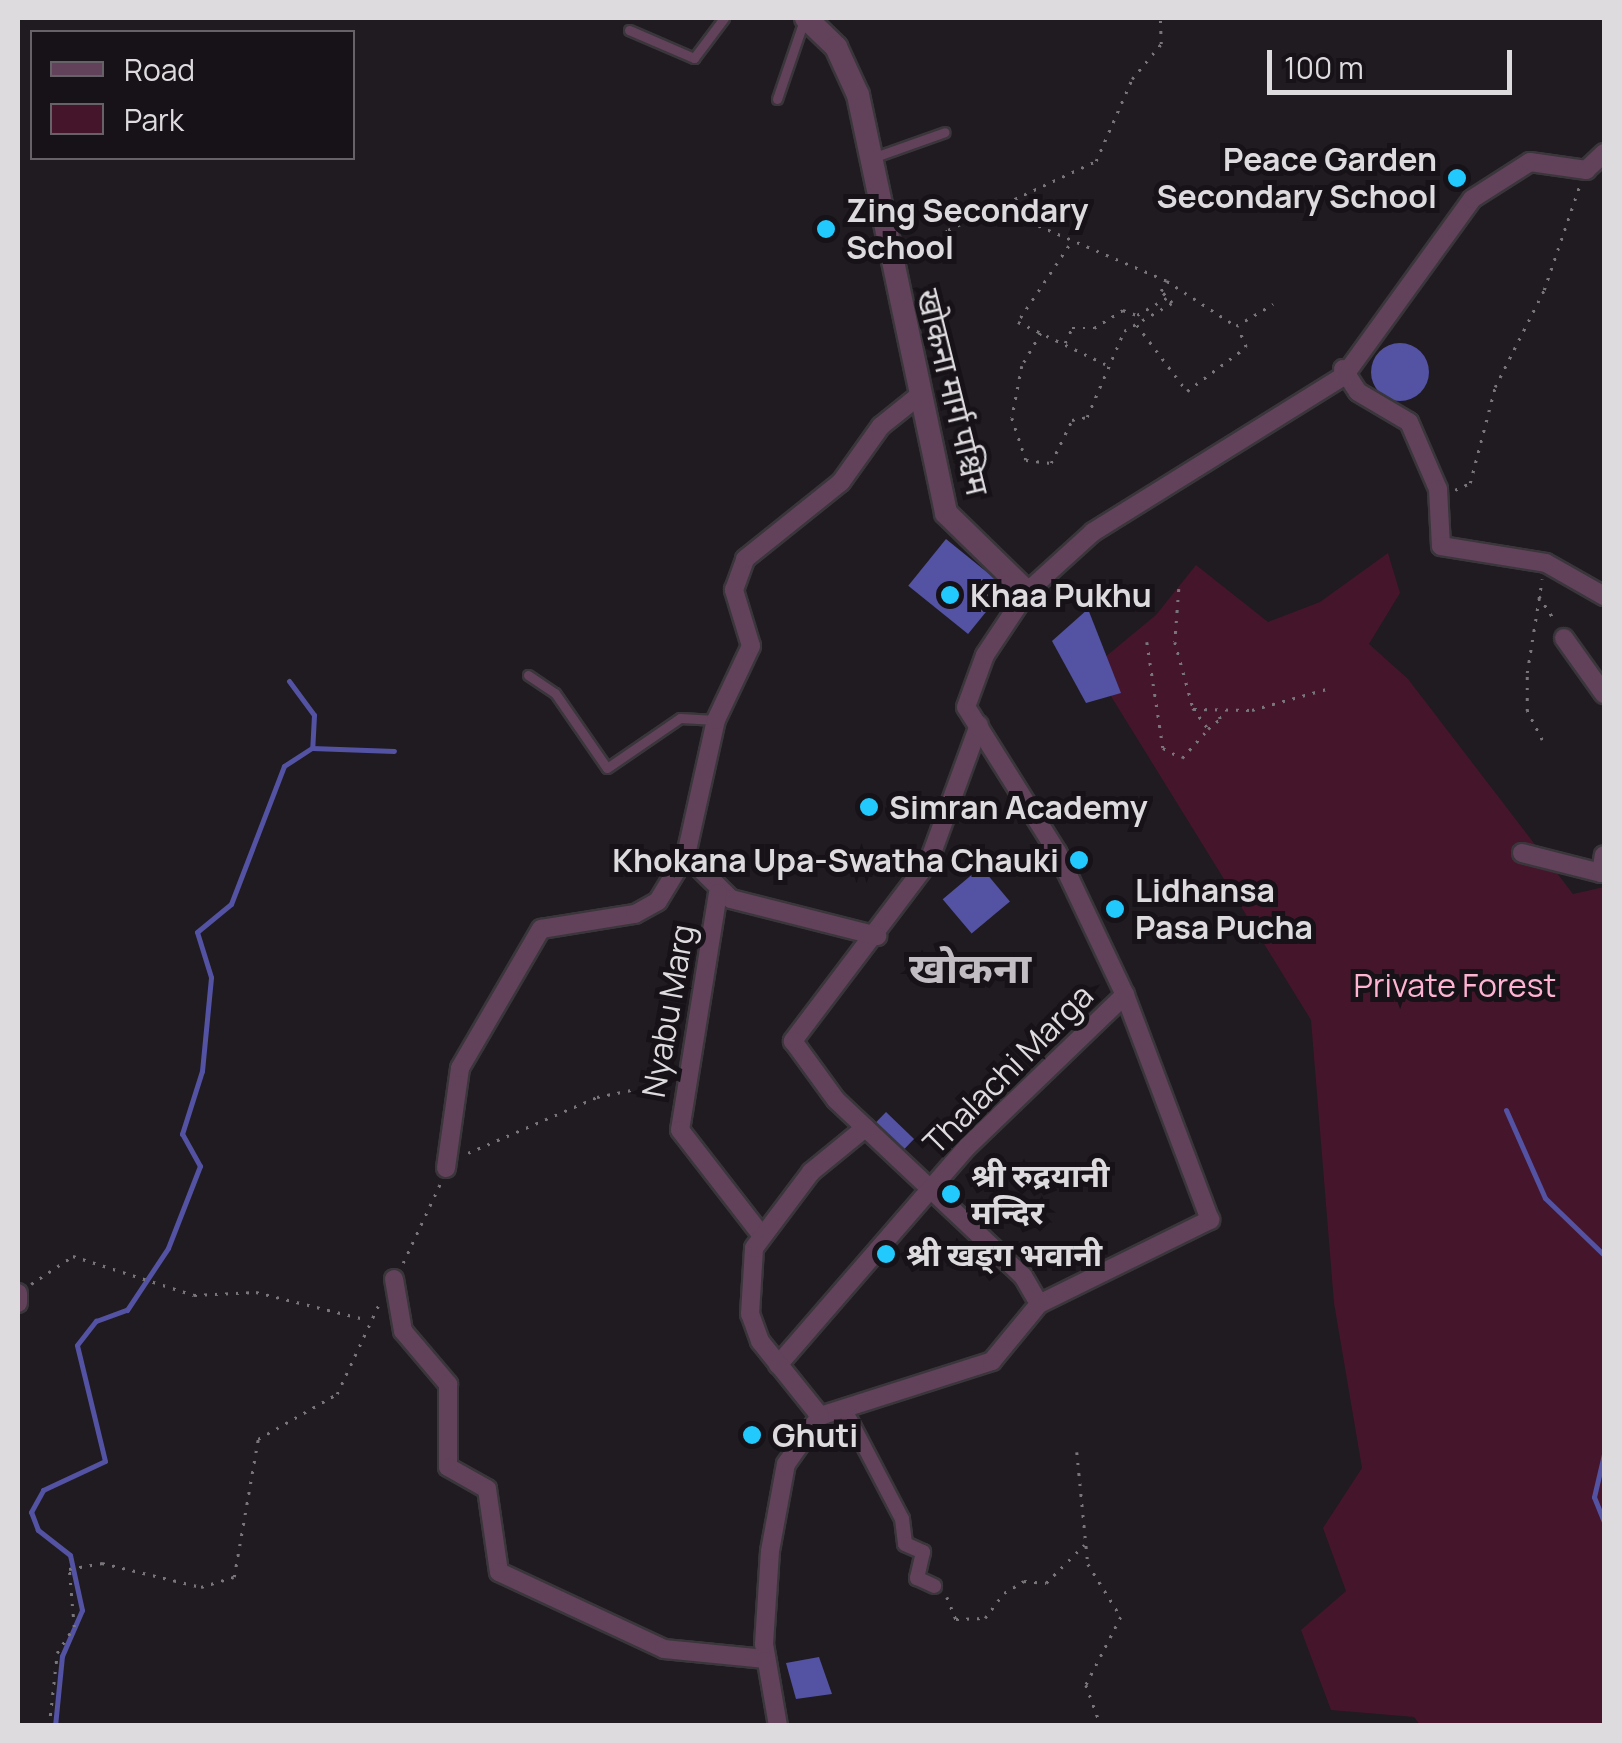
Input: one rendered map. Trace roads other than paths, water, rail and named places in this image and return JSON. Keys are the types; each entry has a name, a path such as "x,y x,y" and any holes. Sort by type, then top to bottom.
{"street":[{"name":"खोकना मार्ग पश्चिम","path":"805,18 848,69 870,159 916,398 946,513 1027,592"},
{"path":"1039,1304 1023,1276 865,1128 793,1041 877,936 929,861 979,726 968,689 1027,592 1093,532 1343,370 1472,198 1530,162 1586,170 1604,153"},
{"path":"1343,370 1358,392 1409,422 1438,488 1441,546 1546,563 1604,596"},
{"path":"446,1168 460,1068 541,929 635,914 658,901 686,856 716,720 751,646 734,590 745,559 841,482 881,426 916,398"},
{"path":"1564,638 1604,694"},
{"name":"Thalachi Marga","path":"778,1366 931,1192 1125,995 1056,852 979,726"},
{"path":"1522,853 1601,873 1604,855"},
{"path":"686,856 718,893 877,936"},
{"name":"Nyabu Marg","path":"718,893 684,1142 759,1232"},
{"path":"778,1726 766,1658 786,1464 820,1416 992,1361 1039,1304 1210,1220 1125,995"},
{"path":"820,1416 778,1366 750,1314 759,1232 865,1128"},
{"path":"394,1279 402,1330 448,1384 448,1467 488,1489 499,1572 664,1650 766,1658"},
{"path":"18,1293 18,1303"},
{"path":"844,1408 902,1519 905,1544 923,1552 918,1578 934,1586"}],"lane":[{"path":"629,30 694,58 724,18"},
{"path":"777,99 805,18"},
{"path":"870,159 945,132"},
{"path":"528,675 554,693 607,768 680,718 716,720"}],"waterway":[{"path":"289,681 314,715 312,748"},
{"path":"55,1726 62,1656 82,1610 70,1555 38,1530 31,1512 43,1490 105,1461 77,1345 96,1321 127,1310 168,1248 200,1166 182,1134 202,1071 211,977 197,932 231,904 284,766 312,748 394,751"},
{"path":"1506,1110 1545,1198 1604,1255"},
{"path":"1604,1454 1594,1497 1604,1522"}],"place":[{"name":"Peace Garden Secondary School","path":"1457,178"},
{"name":"Zing Secondary School","path":"826,229"},
{"name":"Khaa Pukhu","path":"950,595"},
{"name":"Simran Academy","path":"869,807"},
{"name":"Khokana Upa-Swatha Chauki","path":"1079,860"},
{"name":"Lidhansa Pasa Pucha","path":"1115,909"},
{"name":"श्री रुद्रयानी मन्दिर","path":"951,1194"},
{"name":"श्री खड्ग भवानी","path":"886,1254"},
{"name":"Ghuti","path":"752,1435"}],"district":[{"name":"खोकना","path":"970,967"}],"park label":[{"name":"Private Forest","path":"1455,985"}]}
